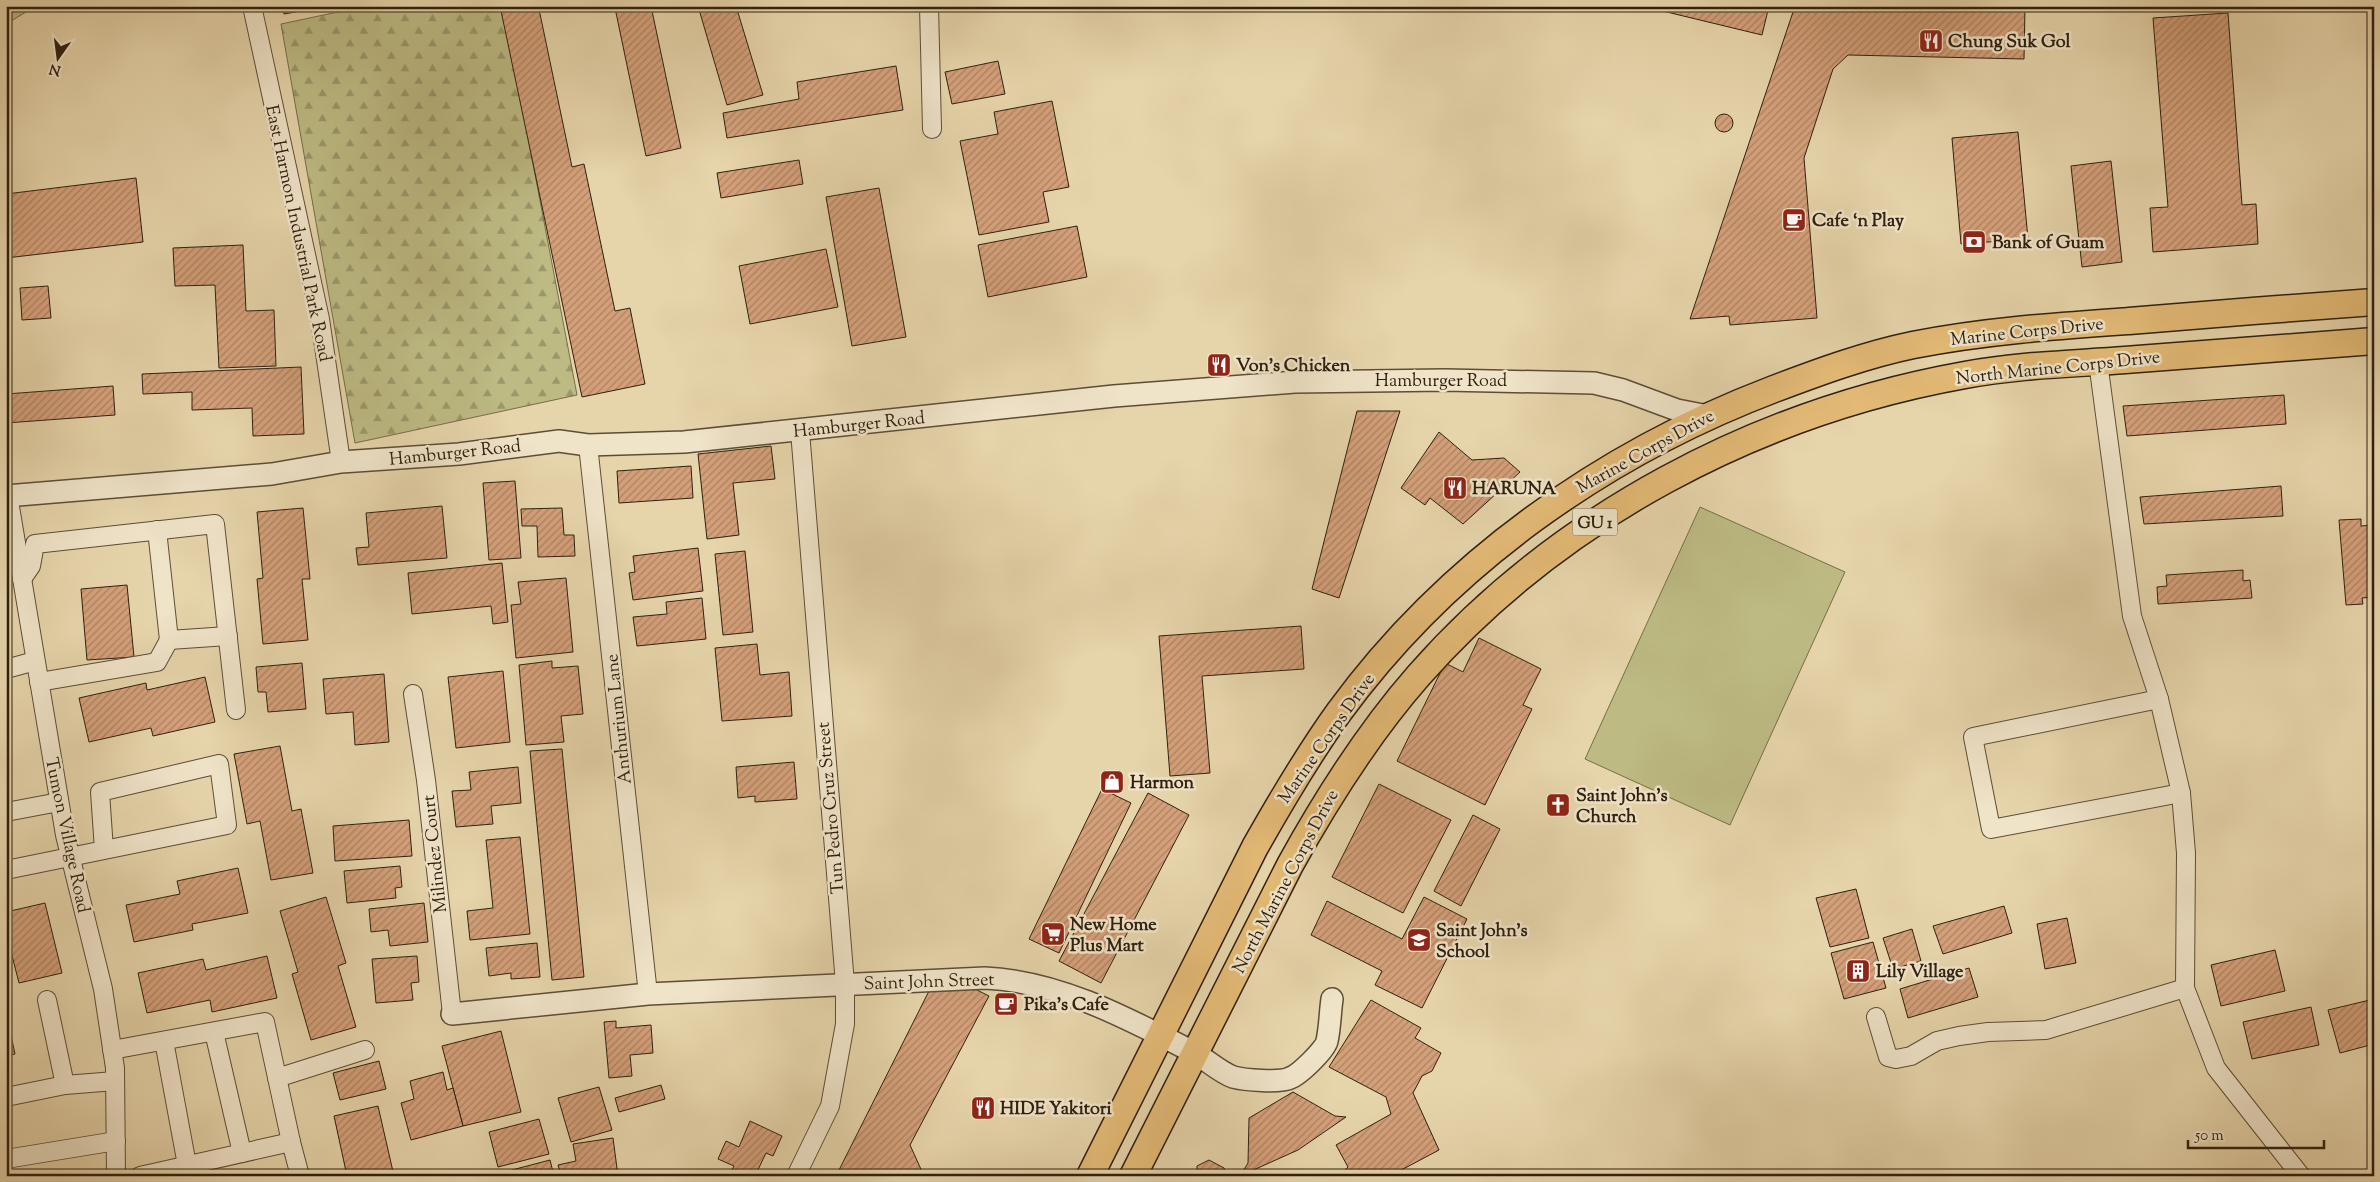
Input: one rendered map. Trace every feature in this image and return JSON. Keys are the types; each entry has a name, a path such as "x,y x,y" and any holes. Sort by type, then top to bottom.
{"main road":[{"name":"Marine Corps Drive","path":"1090,1176 1160,1035 1283,797 1339,712 1390,650 1448,591 1485,558 1560,499 1615,464 1708,416 1808,376 1909,346 2015,329 2374,302"},
{"name":"North Marine Corps Drive","path":"1133,1176 1316,817 1371,735 1437,656 1481,613 1589,526 1674,476 1724,451 1821,412 1871,396 1969,374 2374,341"}],"street":[{"name":"East Harmon Industrial Park Road","path":"252,6 320,318 341,462"},
{"path":"928,6 932,129"},
{"path":"2098,362 2132,616 2159,699 2181,793 2186,853 2185,988 2216,1068 2301,1176"},
{"name":"Hamburger Road","path":"7,496 272,474 341,462 459,454 560,441 588,445 684,442 1189,389 1295,382 1372,380 1549,381 1594,384 1623,390 1677,410 1708,416"},
{"name":"Tun Pedro Cruz Street","path":"796,1176 830,1106 845,1024 845,984 800,431"},
{"name":"Anthurium Lane","path":"588,445 648,994"},
{"name":"Tumon Village Road","path":"7,496 17,586 35,661 59,802 70,856 103,989 115,1081 116,1176"},
{"path":"17,586 31,566 35,544 215,524 236,710"},
{"path":"39,682 157,662 169,640 157,530"},
{"path":"169,640 228,636"},
{"path":"6,669 35,661"},
{"name":"Milindez Court","path":"413,694 426,780 452,1014"},
{"path":"2159,699 1974,737 1990,829 2181,793"},
{"path":"6,870 227,825 219,764 100,792 104,850"},
{"path":"6,812 59,802"},
{"name":"Saint John Street","path":"452,1014 648,994 985,978 1013,979 1067,994 1160,1035 1195,1053 1233,1077 1265,1080 1290,1078 1308,1065 1327,1043 1332,999"},
{"path":"1876,1017 1888,1057 1896,1059 1911,1056 1937,1041 1988,1032 2046,1030 2185,988"},
{"path":"47,1000 65,1085"},
{"path":"112,1050 265,1022 300,1176"},
{"path":"214,1032 242,1153"},
{"path":"164,1041 181,1169"},
{"path":"277,1078 365,1050"},
{"path":"6,1097 65,1085 115,1081"},
{"path":"6,1160 116,1141"},
{"path":"140,1176 181,1169 291,1142"}],"green space":[{"path":"6,6 36,6 6,24"},
{"path":"366,6 503,6 577,395 355,443 281,24"},
{"path":"1700,507 1845,572 1730,825 1585,759"}],"building":[{"path":"283,6 329,6 284,14"},
{"path":"500,6 553,6 539,9 572,167 584,164 615,311 630,308 645,384 582,397"},
{"path":"651,6 681,148 646,156 615,8"},
{"path":"698,6 736,6 763,95 727,105"},
{"path":"1642,6 1769,6 1762,35"},
{"path":"1795,6 2025,6 2024,59 1848,55 1833,69 1804,158 1817,318 1730,325 1729,316 1690,319"},
{"path":"2228,13 2242,205 2256,204 2258,244 2153,252 2150,208 2168,207 2153,18"},
{"path":"998,61 1005,94 952,104 945,72"},
{"path":"896,66 903,110 727,138 723,113 799,99 797,82"},
{"path":"1052,101 1069,187 1043,192 1049,222 979,235 960,141 998,134 994,112"},
{"path":"1720,114 1728,114 1733,119 1731,130 1720,132 1715,127 1715,119"},
{"path":"2018,132 2028,239 1961,244 1952,138"},
{"path":"799,160 803,184 721,198 717,173"},
{"path":"2111,161 2122,262 2082,267 2071,166"},
{"path":"136,178 143,242 6,258 6,194"},
{"path":"879,188 906,337 852,346 826,197"},
{"path":"1077,226 1087,277 988,297 978,245"},
{"path":"243,245 246,311 274,310 276,366 219,368 215,285 175,286 173,248"},
{"path":"826,249 838,307 750,324 739,266"},
{"path":"48,286 51,318 22,320 20,288"},
{"path":"301,367 304,434 253,436 252,408 192,410 192,392 143,394 142,374"},
{"path":"113,386 115,415 6,423 6,394"},
{"path":"2284,395 2286,424 2127,436 2123,406"},
{"path":"1357,411 1400,411 1339,598 1312,589"},
{"path":"1439,432 1472,460 1504,458 1520,472 1463,524 1430,498 1425,505 1401,488"},
{"path":"771,446 775,479 733,483 739,535 707,539 698,454"},
{"path":"691,466 693,498 619,503 617,471"},
{"path":"515,481 521,558 489,560 483,483"},
{"path":"2281,486 2283,516 2144,524 2140,497"},
{"path":"442,506 447,558 358,565 356,548 369,547 366,513"},
{"path":"303,508 310,579 302,579 308,640 263,644 257,579 263,578 257,512"},
{"path":"562,508 564,535 574,535 575,556 538,557 537,526 522,526 521,509"},
{"path":"2361,519 2361,526 2374,525 2374,597 2362,598 2363,604 2346,605 2339,520"},
{"path":"698,548 703,591 633,600 629,573 635,572 633,556"},
{"path":"745,551 753,632 723,635 715,554"},
{"path":"502,563 508,622 493,624 491,606 412,614 408,573"},
{"path":"2243,570 2243,581 2250,580 2252,598 2158,604 2157,587 2167,586 2166,575"},
{"path":"566,578 573,652 516,658 511,605 521,604 518,582"},
{"path":"127,585 134,657 87,660 81,589"},
{"path":"702,598 706,639 637,646 633,617 667,614 666,602"},
{"path":"1301,626 1304,669 1202,676 1210,773 1170,776 1159,636"},
{"path":"1479,638 1541,669 1523,705 1532,709 1485,805 1397,761 1445,663 1463,672"},
{"path":"757,644 760,675 789,672 792,716 722,721 715,648"},
{"path":"552,661 552,668 578,666 583,714 561,716 564,742 526,745 519,665"},
{"path":"302,663 306,709 268,712 266,692 258,692 256,667"},
{"path":"503,671 510,742 456,748 448,677"},
{"path":"384,674 389,742 355,745 353,712 326,714 323,679"},
{"path":"205,677 215,722 153,736 151,728 89,742 79,698 146,683 147,690"},
{"path":"280,746 292,811 301,809 313,873 271,880 260,821 247,824 234,754"},
{"path":"562,749 584,977 552,980 530,751"},
{"path":"794,762 797,799 755,802 755,796 738,798 736,767"},
{"path":"518,767 521,803 491,806 493,824 456,827 452,791 471,790 469,772"},
{"path":"1379,784 1451,820 1403,913 1332,877"},
{"path":"1102,789 1131,803 1059,953 1029,939"},
{"path":"1148,793 1189,815 1101,983 1059,961"},
{"path":"1473,815 1500,829 1461,906 1434,891"},
{"path":"409,820 412,856 335,861 333,826"},
{"path":"520,837 530,934 470,940 467,911 493,908 486,840"},
{"path":"400,866 402,887 395,888 396,898 347,903 344,871"},
{"path":"238,868 248,913 192,924 193,930 134,942 126,905 180,894 177,881"},
{"path":"1856,889 1869,938 1830,947 1816,898"},
{"path":"326,897 346,963 338,966 356,1027 311,1040 292,974 298,972 280,911"},
{"path":"1424,897 1467,919 1422,1008 1375,985 1382,971 1311,935 1327,901 1402,939"},
{"path":"45,903 62,973 19,983 6,932 6,912"},
{"path":"424,903 428,942 390,946 388,930 371,932 369,909"},
{"path":"2004,906 2012,933 1943,954 1933,926"},
{"path":"2067,918 2076,963 2045,969 2037,924"},
{"path":"1912,929 1921,961 1893,969 1883,938"},
{"name":"Lily Village","path":"1873,942 1886,988 1844,999 1831,953"},
{"path":"537,943 540,977 511,979 511,973 489,976 486,948"},
{"path":"2275,950 2285,991 2221,1006 2211,965"},
{"path":"267,956 277,998 212,1012 210,1000 147,1013 138,973 203,959 206,970"},
{"path":"417,956 419,982 411,983 413,1000 376,1003 372,959"},
{"path":"1969,968 1978,997 1908,1018 1900,989"},
{"path":"969,986 989,996 910,1145 924,1176 836,1176 930,989"},
{"path":"2374,999 2374,1044 2340,1053 2328,1010"},
{"path":"1371,1000 1421,1028 1415,1038 1441,1053 1432,1071 1422,1076 1413,1093 1439,1150 1390,1176 1339,1176 1348,1167 1336,1145 1391,1114 1386,1097 1329,1067"},
{"path":"2311,1007 2319,1045 2252,1059 2243,1022"},
{"path":"6,1012 15,1054 6,1056"},
{"path":"616,1021 616,1028 651,1025 653,1053 630,1055 632,1076 609,1078 604,1022"},
{"path":"501,1031 521,1112 463,1126 442,1046"},
{"path":"379,1061 386,1089 340,1100 333,1073"},
{"path":"443,1072 447,1090 453,1088 463,1126 411,1140 401,1103 414,1099 410,1081"},
{"path":"661,1085 665,1099 619,1112 615,1098"},
{"path":"599,1087 612,1130 571,1142 558,1098"},
{"path":"1293,1092 1335,1116 1346,1117 1298,1150 1240,1176 1248,1163 1249,1118"},
{"path":"378,1106 394,1176 347,1176 334,1116"},
{"path":"539,1119 549,1154 498,1167 489,1132"},
{"path":"750,1121 782,1136 773,1156 766,1153 756,1174 749,1172 747,1176 734,1176 730,1174 734,1166 718,1159 726,1141 739,1147"},
{"path":"613,1138 618,1176 561,1176 558,1165 576,1161 573,1144"},
{"path":"550,1160 554,1176 489,1176"},
{"path":"1209,1160 1224,1168 1228,1176 1197,1176 1197,1166"}],"place":[{"name":"Chung Suk Gol","path":"1931,41"},
{"name":"Cafe ‘n Play","path":"1794,220"},
{"name":"Bank of Guam","path":"1974,242"},
{"name":"Von's Chicken","path":"1219,365"},
{"name":"HARUNA","path":"1455,488"},
{"name":"Harmon","path":"1112,782"},
{"name":"Saint John's Church","path":"1558,805"},
{"name":"New Home Plus Mart","path":"1053,934"},
{"name":"Saint John's School","path":"1419,940"},
{"name":"Lily Village","path":"1858,971"},
{"name":"Pika's Cafe","path":"1006,1004"},
{"name":"HIDE Yakitori","path":"983,1108"}]}
